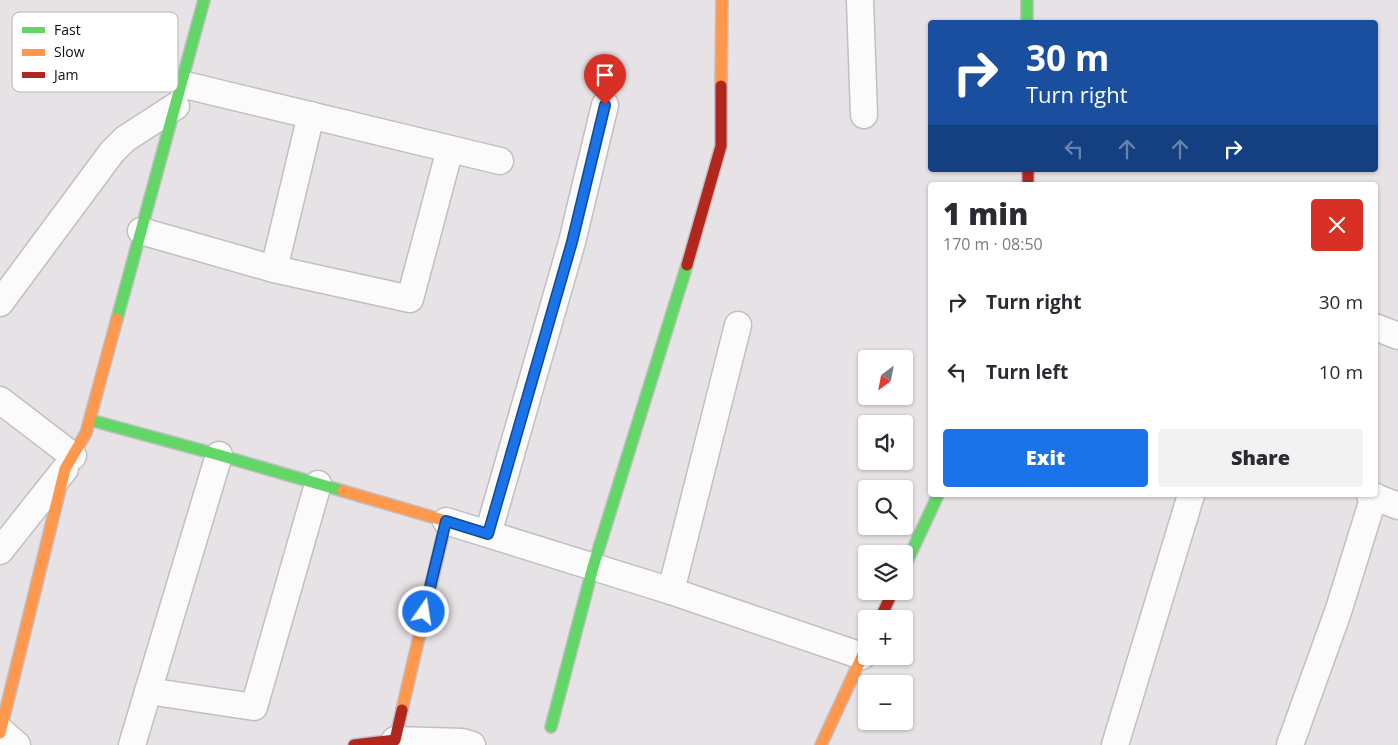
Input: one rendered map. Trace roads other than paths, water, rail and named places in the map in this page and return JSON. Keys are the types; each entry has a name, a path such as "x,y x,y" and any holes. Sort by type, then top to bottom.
{"street":[{"path":"0,551 69,462 86,433 204,0"},
{"path":"551,728 593,567 680,289 721,146 722,0"},
{"path":"860,0 864,115"},
{"path":"1027,0 1027,20"},
{"path":"0,303 112,152 179,95 311,115 500,161"},
{"path":"488,534 572,242 605,105"},
{"path":"274,269 311,115"},
{"path":"141,231 274,269 410,299 450,149"},
{"path":"671,591 738,325"},
{"path":"1378,328 1398,336"},
{"path":"0,400 69,462"},
{"path":"90,420 446,521 858,650"},
{"path":"132,745 219,456"},
{"path":"17,745 0,731 69,462"},
{"path":"148,691 254,707 318,484"},
{"path":"913,549 937,497"},
{"path":"1115,745 1190,497"},
{"path":"1290,745 1338,612 1372,497"},
{"path":"1375,497 1398,506"},
{"path":"394,740 446,521"},
{"path":"821,745 858,665"},
{"path":"354,745 394,740 462,742 472,745"}]}
